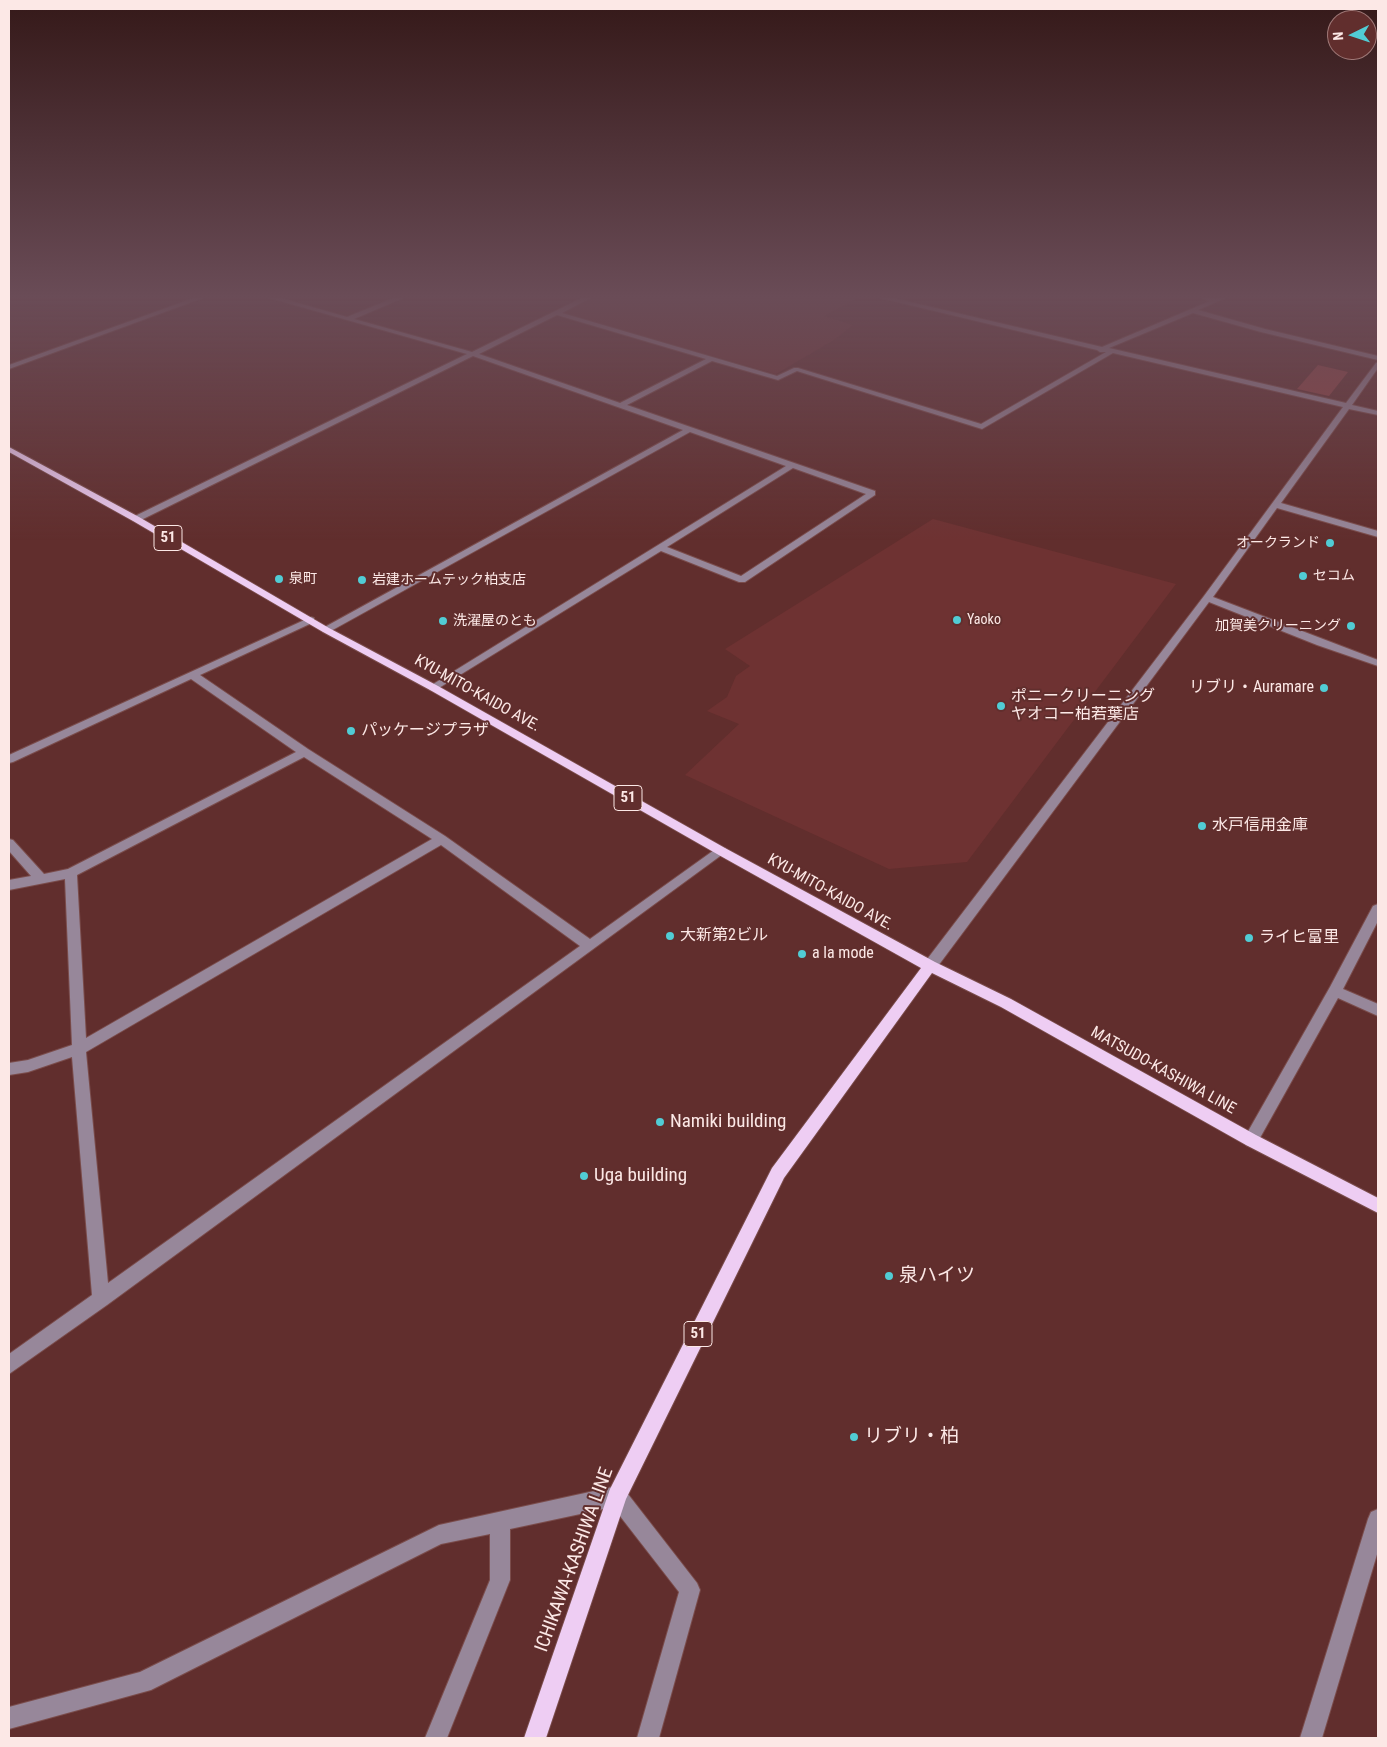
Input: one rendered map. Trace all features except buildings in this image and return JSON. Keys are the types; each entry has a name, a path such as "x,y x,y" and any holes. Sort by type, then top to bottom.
{"main road":[{"name":"KYU-MITO-KAIDO AVE.","path":"9,449 136,519 326,630 434,688 720,851 930,966"},
{"name":"MATSUDO-KASHIWA LINE","path":"930,966 1006,1003 1251,1140 1378,1206"},
{"name":"ICHIKAWA-KASHIWA LINE","path":"535,1738 617,1496 778,1173 930,966"}],"street":[{"path":"136,519 427,377"},
{"path":"538,377 872,493 742,580 659,547"},
{"path":"621,405 677,377"},
{"path":"821,377 982,426 1068,377"},
{"path":"1217,377 1378,413"},
{"path":"930,966 1207,598 1368,377"},
{"path":"326,630 690,430"},
{"path":"434,688 792,465"},
{"path":"1274,504 1378,534"},
{"path":"1207,598 1321,644 1378,663"},
{"path":"9,759 311,620"},
{"path":"191,674 304,752 441,839 590,946"},
{"path":"9,885 71,874 304,752"},
{"path":"9,1069 28,1066 80,1049 441,839"},
{"path":"9,844 42,880"},
{"path":"9,1365 720,851"},
{"path":"71,874 80,1049 102,1299"},
{"path":"1251,1140 1377,914"},
{"path":"1335,991 1378,1010"},
{"path":"9,1718 143,1682 439,1535 617,1496 690,1590 648,1738"},
{"path":"1311,1738 1378,1519"},
{"path":"436,1738 500,1580 500,1522"}],"shaded area":[{"path":"1308,377 1344,377 1329,396 1297,389"},
{"path":"933,519 1176,584 967,862 889,869 685,775 739,724 707,711 727,697 736,676 750,666 725,649"}],"place":[{"name":"オークランド","path":"1330,543"},
{"name":"セコム","path":"1303,576"},
{"name":"泉町","path":"279,579"},
{"name":"岩建ホームテック柏支店","path":"362,580"},
{"name":"Yaoko","path":"957,620"},
{"name":"洗濯屋のとも","path":"443,621"},
{"name":"加賀美クリーニング","path":"1351,626"},
{"name":"リブリ・Auramare","path":"1324,688"},
{"name":"ポニークリーニング ヤオコー柏若葉店","path":"1001,706"},
{"name":"パッケージプラザ","path":"351,731"},
{"name":"水戸信用金庫","path":"1202,826"},
{"name":"大新第2ビル","path":"670,936"},
{"name":"ライヒ富里","path":"1249,938"},
{"name":"a la mode","path":"802,954"},
{"name":"Namiki building","path":"660,1122"},
{"name":"Uga building","path":"584,1176"},
{"name":"泉ハイツ","path":"889,1276"},
{"name":"リブリ・柏","path":"854,1437"}]}
